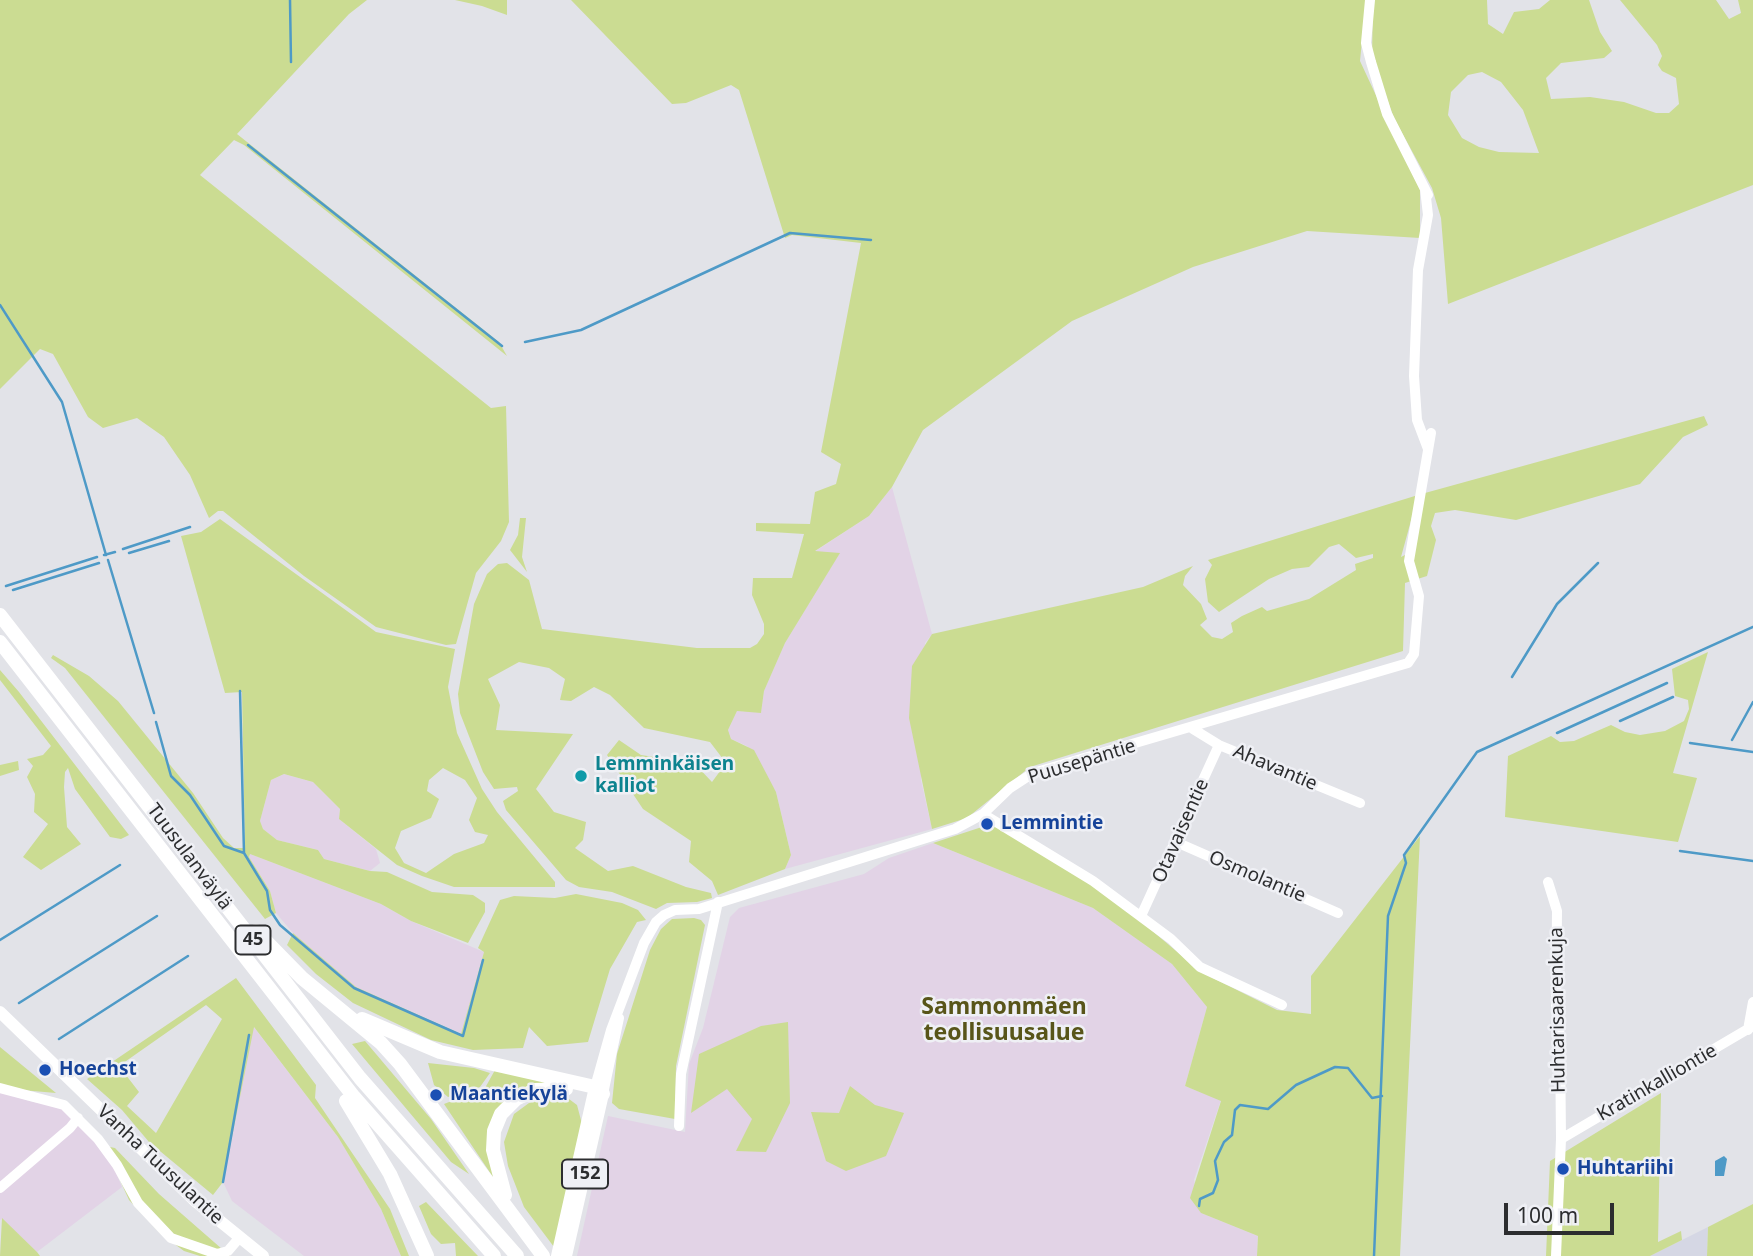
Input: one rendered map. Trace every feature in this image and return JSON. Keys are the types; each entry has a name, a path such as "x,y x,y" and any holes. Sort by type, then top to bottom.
{"highway":[{"name":"Tuusulanväylä","path":"0,615 360,1078 517,1256"},
{"name":"Tuusulanväylä","path":"0,642 106,774 279,1002 389,1139 494,1256"},
{"path":"206,879 284,960 382,1043 420,1086 543,1256"},
{"path":"279,1002 374,1144 427,1256"},
{"path":"334,1003 390,1034 440,1052 597,1092"},
{"path":"522,1227 506,1196 493,1160 494,1131 502,1114 516,1099 545,1088 597,1092"}],"main road":[{"name":"Vanha Tuusulantie","path":"1,1016 139,1150 194,1200 263,1256"},
{"name":"152","path":"562,1253 597,1092"}],"street":[{"path":"1370,0 1366,43 1371,62 1387,114 1432,208"},
{"path":"1425,189 1428,215 1418,270 1414,376 1417,420 1429,449"},
{"path":"1429,449 1431,433"},
{"name":"Puusepäntie","path":"597,1092 620,1011 644,943 656,922 675,910 699,909 954,829 983,814 1010,788 1033,773 1193,729 1408,663 1414,654 1419,596 1409,561 1429,449"},
{"name":"Ahavantie","path":"1193,729 1219,746 1360,803"},
{"name":"Otavaisentie","path":"1141,916 1219,746"},
{"path":"983,814 1093,881 1141,916 1200,967 1282,1006"},
{"name":"Osmolantie","path":"1176,842 1338,913"},
{"name":"Huhtarisaarenkuja","path":"1548,882 1557,911 1561,1139 1556,1256"},
{"path":"679,1126 681,1074 718,902"},
{"path":"1750,1028 1753,1002"},
{"name":"Kratinkalliontie","path":"1561,1139 1750,1028"},
{"path":"0,1088 64,1105 117,1165 138,1203 171,1238 217,1254 228,1251 240,1237"},
{"path":"0,1188 70,1129 78,1118"}],"shaded area":[{"path":"892,487 932,634 925,643 921,780 932,829 785,869 791,855 776,792 747,746 731,739 728,730 737,711 761,712 764,691 785,643 839,554 814,552 869,516"},
{"path":"284,774 313,782 340,809 339,819 376,849 380,863 370,871 324,859 318,850 277,840 263,829 260,821 271,780"},
{"path":"933,843 1093,908 1172,964 1207,1007 1185,1086 1221,1100 1194,1180 1201,1213 1258,1236 1257,1256 577,1256 608,1116 685,1132 689,1064 703,1028 730,917 739,908 864,874 889,858"},
{"path":"250,854 381,904 411,921 484,952 462,1034 355,987 293,933 276,913 270,891 249,857"},
{"path":"253,1026 338,1137 381,1209 401,1256 304,1256 232,1201 223,1182"},
{"path":"0,1091 33,1102 57,1105 69,1113 94,1138 113,1165 122,1187 37,1252 0,1220"},
{"path":"1708,1227 1707,1256 1650,1256"}],"green space":[{"path":"0,0 367,0 349,14 237,134 499,342 507,356 244,145 234,140 200,175 491,408 506,406 509,522 501,541 476,573 456,644 446,645 376,627 304,576 223,511 218,511 209,518 190,475 164,437 137,418 103,428 88,417 53,354 40,349 0,389"},
{"path":"455,0 507,0 507,15 482,6"},
{"path":"571,0 1366,0 1360,61 1420,190 1420,238 1307,231 1193,267 1072,321 923,430 892,487 869,516 815,551 840,553 785,643 764,691 761,713 737,711 728,730 731,739 754,750 776,792 791,855 785,869 718,895 712,881 689,862 691,841 643,809 607,755 619,740 641,755 694,763 712,782 726,763 710,742 644,728 610,695 594,687 571,701 560,700 565,679 549,668 519,662 488,679 500,705 496,730 573,734 536,789 554,812 586,822 583,840 575,848 608,871 633,866 686,887 711,893 712,898 697,902 667,903 656,909 612,892 579,887 566,880 506,810 503,801 518,791 517,787 494,789 483,772 460,713 458,694 474,604 487,574 498,564 507,563 529,580 542,629 697,648 750,648 757,644 764,634 764,624 752,595 753,578 792,578 804,534 756,531 756,523 810,524 815,492 836,484 841,464 821,452 861,243 792,235 785,238 739,90 731,85 686,103 672,104"},
{"path":"1373,0 1487,0 1488,24 1503,34 1514,12 1539,9 1550,0 1589,0 1600,32 1612,51 1604,58 1561,63 1546,78 1551,99 1590,97 1624,102 1656,113 1669,113 1679,104 1676,78 1662,71 1658,65 1662,56 1657,45 1620,0 1716,0 1729,19 1741,13 1738,0 1753,0 1753,185 1448,304 1441,218 1432,188 1394,118 1372,58","holes":["1482,72 1501,82 1523,110 1539,153 1499,152 1479,147 1462,138 1448,115 1451,92 1468,75"]},
{"path":"1704,416 1708,425 1683,437 1640,484 1516,520 1455,510 1435,513 1431,526 1436,540 1427,576 1405,583 1403,651 1030,767 967,818 932,829 909,718 912,666 932,634 1143,587 1193,566 1185,576 1183,585 1201,604 1207,619 1200,625 1212,637 1222,639 1233,632 1231,623 1242,616 1262,607 1267,611 1309,599 1356,570 1355,564 1373,558 1373,554 1356,558 1339,544 1329,547 1309,567 1292,569 1269,579 1219,612 1208,602 1205,579 1212,565 1208,560 1418,495 1401,557 1413,551 1425,493"},
{"path":"520,518 526,518 522,557 527,572 510,550 518,535"},
{"path":"220,519 376,632 455,649 448,687 457,733 482,789 497,812 555,882 555,887 454,887 422,876 397,865 339,819 340,809 313,782 284,774 271,780 260,821 263,829 277,840 318,850 324,859 370,871 387,872 432,892 473,895 485,903 485,912 468,943 411,921 381,904 250,854 249,857 270,891 276,913 265,919 65,668 51,658 53,655 89,676 118,701 193,793 223,838 234,848 245,848 242,692 225,693 181,536 201,532","holes":["443,768 465,780 477,798 469,820 475,832 488,835 484,843 454,854 426,873 404,863 395,848 401,831 431,818 439,799 427,791 429,780"]},
{"path":"1708,652 1673,773 1697,778 1678,842 1505,817 1508,756 1551,736 1560,742 1574,741 1611,725 1640,735 1665,731 1684,721 1689,709 1688,700 1675,696 1672,669"},
{"path":"0,670 129,835 121,839 110,837 75,789 68,768 65,772 64,787 67,827 81,844 41,870 23,857 48,824 34,812 35,794 27,777 33,766 27,759 43,755 51,746 0,680"},
{"path":"18,761 19,770 0,776 0,765"},
{"path":"991,824 1111,896 1201,972 1277,1010 1311,1014 1311,976 1420,836 1400,1256 1257,1256 1258,1236 1201,1213 1190,1198 1221,1101 1185,1086 1207,1007 1172,964 1093,908 933,843"},
{"path":"576,894 622,903 638,910 646,920 637,922 610,969 588,1042 547,1046 529,1027 523,1048 473,1050 431,1040 353,1003 316,974 287,945 293,933 356,987 461,1034 484,952 478,948 500,900 514,896 555,898"},
{"path":"694,918 705,925 676,1066 675,1119 619,1109 612,1103 617,1054 650,950 661,929 672,919"},
{"path":"236,978 316,1085 315,1098 390,1209 409,1256 401,1256 381,1209 338,1137 254,1027 223,1182 213,1195 149,1142 122,1110 87,1079","holes":["206,1005 222,1019 156,1133 127,1106 139,1092 119,1066"]},
{"path":"788,1022 790,1103 766,1152 736,1151 752,1119 727,1089 691,1113 699,1054 761,1026"},
{"path":"365,1041 431,1119 469,1174 451,1162 352,1044"},
{"path":"0,1047 56,1093 10,1089 0,1084"},
{"path":"428,1063 474,1068 490,1073 480,1087 448,1097 434,1085"},
{"path":"495,1070 549,1081 499,1114 499,1186 444,1104 485,1088"},
{"path":"850,1086 875,1105 904,1113 886,1156 846,1171 826,1161 811,1112 839,1113"},
{"path":"1661,1093 1658,1242 1681,1231 1682,1240 1650,1256 1546,1256 1550,1161"},
{"path":"546,1095 565,1096 577,1105 582,1124 554,1247 524,1207 508,1166 504,1142 514,1114"},
{"path":"100,1145 115,1148 159,1194 230,1256 200,1256 184,1251 161,1234 129,1200 113,1165"},
{"path":"426,1202 478,1256 456,1256 455,1243 441,1244 431,1234 419,1206"},
{"path":"1753,1204 1753,1256 1707,1256 1708,1227"},
{"path":"2,1218 37,1252 40,1256 0,1256"}],"water":[{"path":"1724,1156 1727,1159 1724,1176 1715,1176 1715,1161"}],"waterway":[{"path":"290,0 291,62"},
{"path":"248,145 502,346"},
{"path":"525,342 581,330 790,233 871,240"},
{"path":"0,305 62,402 106,555"},
{"path":"123,549 190,527"},
{"path":"129,553 169,541"},
{"path":"104,555 115,552"},
{"path":"6,586 97,557"},
{"path":"108,560 154,713"},
{"path":"13,590 99,563"},
{"path":"1512,677 1557,604 1598,563"},
{"path":"1374,1256 1388,916 1406,863 1404,855 1477,752 1753,627"},
{"path":"1557,733 1667,683"},
{"path":"240,691 244,853"},
{"path":"1620,721 1673,697"},
{"path":"1732,740 1753,702"},
{"path":"156,722 171,776 190,795 224,846 244,853 267,891 270,910 280,925 354,988 463,1036 483,960"},
{"path":"1690,743 1753,752"},
{"path":"1680,851 1753,861"},
{"path":"0,940 120,865"},
{"path":"19,1003 157,916"},
{"path":"59,1039 188,956"},
{"path":"223,1182 249,1035"},
{"path":"1199,1206 1200,1199 1213,1193 1218,1180 1215,1161 1224,1142 1232,1135 1235,1110 1240,1105 1268,1109 1296,1085 1335,1067 1348,1068 1372,1098 1382,1096"}],"place":[{"name":"Lemminkäisen kalliot","path":"581,776"},
{"name":"Lemmintie","path":"987,824"},
{"name":"Hoechst","path":"45,1070"},
{"name":"Maantiekylä","path":"436,1095"},
{"name":"Huhtariihi","path":"1563,1169"}],"district":[{"name":"Sammonmäen teollisuusalue","path":"1004,1020"}]}
